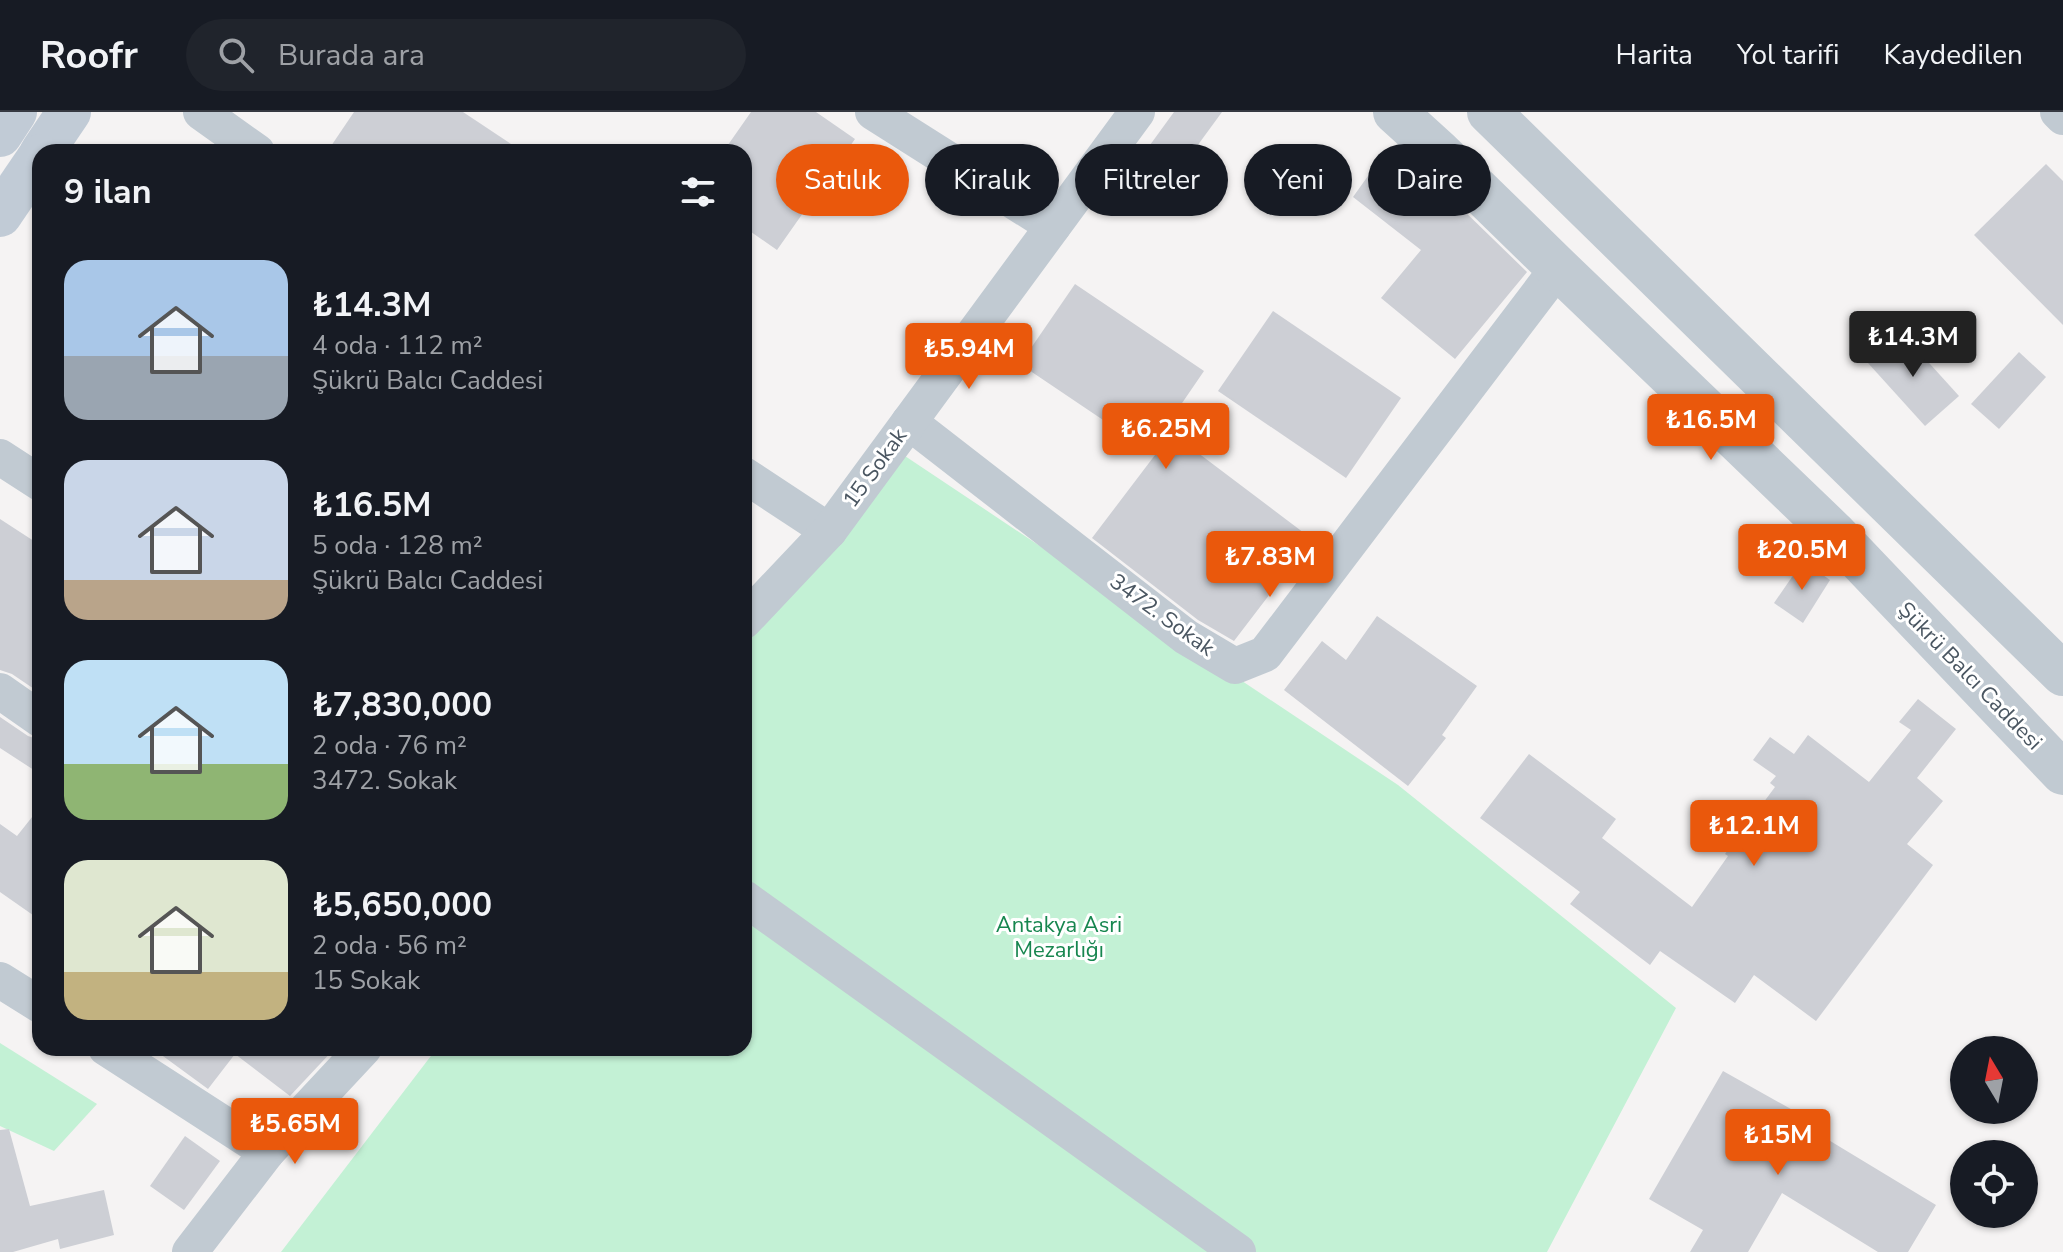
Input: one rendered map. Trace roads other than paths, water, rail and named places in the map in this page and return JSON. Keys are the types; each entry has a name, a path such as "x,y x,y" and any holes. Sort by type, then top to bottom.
{"main road":[{"path":"0,135 15,112"},
{"path":"48,144 69,112"},
{"path":"0,215 32,167"}],"street":[{"path":"201,112 246,144"},
{"path":"873,112 1053,226"},
{"name":"15 Sokak","path":"752,613 829,531 1137,112"},
{"name":"Şükrü Balcı Caddesi","path":"1395,112 1833,532 2063,773"},
{"path":"1489,112 2063,674"},
{"path":"2058,112 2063,117"},
{"name":"3472. Sokak","path":"909,422 1186,637 1235,666 1265,654 1558,268"},
{"path":"0,457 32,478"},
{"path":"752,480 829,531"},
{"path":"0,691 32,713"},
{"path":"752,904 1238,1252"},
{"path":"0,980 32,1000"},
{"path":"118,1056 267,1152"},
{"path":"190,1252 267,1152 357,1056"}],"park label":[{"name":"Antakya Asri Mezarlığı","path":"1059,938"}]}
